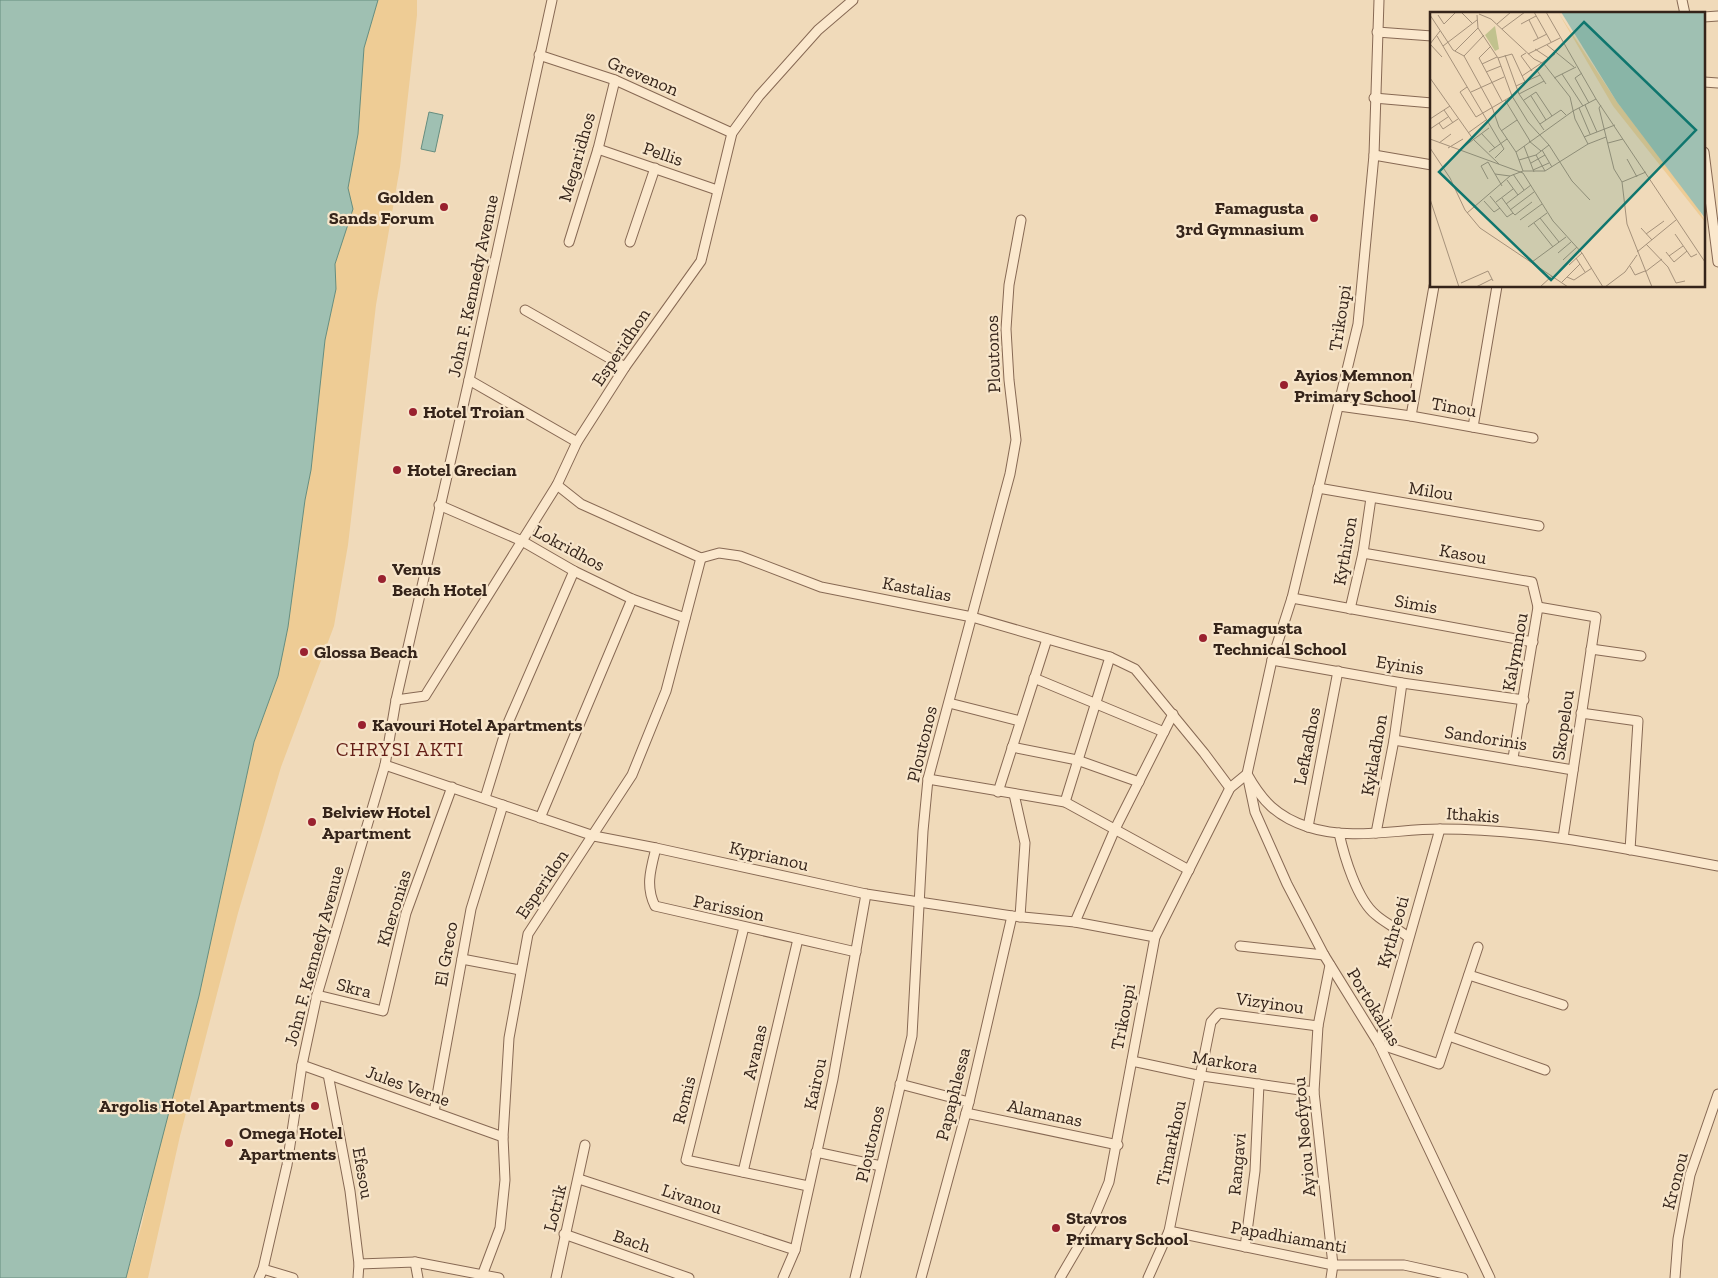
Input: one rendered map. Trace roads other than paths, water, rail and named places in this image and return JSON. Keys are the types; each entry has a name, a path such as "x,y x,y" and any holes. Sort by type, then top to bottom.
{"street":[{"name":"John F. Kennedy Avenue","path":"259,1278 287,1165 302,1065 318,995 385,766 396,700 469,380 552,0"},
{"name":"Esperidhon","path":"396,700 425,696 557,485 577,442 625,367 701,261 732,133 759,96 812,37 853,0"},
{"name":"Trikoupi","path":"1251,749 1272,660 1292,598 1358,324 1374,155 1374,98 1379,0"},
{"path":"1377,32 1430,36"},
{"name":"Grevenon","path":"539,55 614,80 732,133"},
{"name":"Megaridhos","path":"568,242 598,149 614,80"},
{"path":"1374,98 1430,103"},
{"name":"Pellis","path":"598,149 717,190"},
{"path":"1374,155 1430,165"},
{"path":"630,242 655,168"},
{"path":"1706,177 1709,214 1718,262"},
{"name":"Ploutonos","path":"855,1278 912,1036 923,831 928,779 1010,474 1016,440 1009,380 1006,329 1009,285 1021,220"},
{"path":"1411,416 1434,288"},
{"path":"1473,427 1497,288"},
{"path":"525,310 625,367"},
{"path":"469,380 577,442"},
{"name":"Tinou","path":"1339,406 1411,416 1533,438"},
{"path":"557,485 581,504 701,558"},
{"name":"Milou","path":"1318,488 1539,526"},
{"name":"Kythiron","path":"1350,609 1363,553 1371,498"},
{"name":"Lokridhos","path":"439,505 522,541 574,571 632,598 685,618"},
{"name":"Kastalias","path":"701,558 719,553 740,556 821,587 972,617 1110,657 1135,669 1173,714 1230,788"},
{"name":"Kasou","path":"1363,553 1532,582 1538,607"},
{"name":"Esperidon","path":"484,1276 500,1228 505,1180 503,1137 509,1038 528,934 594,836 632,775 666,691 701,558"},
{"path":"485,798 508,723 574,571"},
{"path":"540,818 632,598"},
{"name":"Simis","path":"1292,598 1534,642"},
{"name":"Kalymnou","path":"1513,758 1534,642 1538,607 1596,617"},
{"name":"Skopelou","path":"1563,838 1596,617"},
{"path":"998,792 1047,639"},
{"path":"1591,649 1641,656"},
{"path":"1065,802 1110,657"},
{"name":"Eyinis","path":"1272,660 1524,700"},
{"name":"Lefkadhos","path":"1308,827 1338,671"},
{"path":"1034,678 1164,732"},
{"name":"Kykladhon","path":"1376,834 1394,740 1402,682"},
{"path":"949,703 1020,721"},
{"path":"1581,713 1638,721 1630,850"},
{"path":"1075,922 1115,829 1173,714"},
{"name":"Sandorinis","path":"1394,740 1513,758 1573,770"},
{"path":"1012,747 1077,760 1139,782"},
{"name":"Portokalias","path":"1251,749 1247,774 1255,812 1287,884 1324,955 1380,1044 1490,1278"},
{"name":"Kyprianou","path":"385,766 594,836 866,894 1016,917 1075,922 1155,937"},
{"name":"Trikoupi","path":"1060,1278 1095,1216 1109,1182 1118,1145 1155,937 1230,788 1247,774"},
{"name":"Ithakis","path":"1247,774 1260,797 1277,813 1308,827 1340,833 1376,834 1440,829 1563,838 1718,866"},
{"path":"928,779 1065,802 1189,870"},
{"name":"Kheronias","path":"384,1011 406,913 452,787"},
{"name":"Papaphlessa","path":"922,1278 1016,917 1025,842 1014,794"},
{"name":"El Greco","path":"434,1112 471,909 503,805"},
{"name":"Kythreoti","path":"1380,1044 1408,936 1440,829"},
{"path":"1340,833 1344,856 1374,914 1408,936"},
{"name":"Parission","path":"656,848 649,875 649,895 654,906 856,952"},
{"name":"Kairou","path":"784,1278 795,1250 833,1079 866,894"},
{"name":"Romis","path":"744,927 686,1160 808,1186"},
{"name":"Avanas","path":"743,1172 798,939"},
{"path":"1240,946 1324,955"},
{"path":"1380,1044 1439,1064 1478,947"},
{"path":"462,959 520,970"},
{"name":"Ayiou Neofytou","path":"1330,965 1318,1026 1314,1092 1333,1265 1331,1278"},
{"path":"1469,975 1563,1005"},
{"name":"Skra","path":"318,995 384,1011"},
{"name":"Vizyinou","path":"1219,1012 1318,1026"},
{"name":"Timarkhou","path":"1148,1278 1169,1231 1212,1022 1219,1012"},
{"path":"1449,1036 1544,1070"},
{"name":"Markora","path":"1132,1061 1202,1076 1314,1092"},
{"name":"Jules Verne","path":"302,1065 503,1137"},
{"name":"Efesou","path":"328,1074 350,1190 359,1264 358,1278"},
{"path":"900,1084 969,1102"},
{"name":"Rangavi","path":"1245,1247 1255,1171 1259,1084"},
{"name":"Kronou","path":"1675,1278 1678,1238 1690,1175 1718,1094"},
{"name":"Alamanas","path":"966,1113 1118,1145"},
{"name":"Lotrik","path":"556,1278 564,1234 579,1179 585,1146"},
{"path":"816,1152 881,1166"},
{"name":"Livanou","path":"579,1179 795,1250"},
{"name":"Papadhiamanti","path":"1169,1231 1333,1265 1404,1265 1464,1278"},
{"name":"Bach","path":"564,1234 689,1278"},
{"path":"415,1262 418,1278"},
{"path":"359,1264 415,1262 500,1278"},
{"path":"263,1268 293,1278"}],"place":[{"name":"Golden Sands Forum","path":"444,207"},
{"name":"Famagusta 3rd Gymnasium","path":"1314,218"},
{"name":"Ayios Memnon Primary School","path":"1284,385"},
{"name":"Hotel Troian","path":"413,412"},
{"name":"Hotel Grecian","path":"397,470"},
{"name":"Venus Beach Hotel","path":"382,579"},
{"name":"Famagusta Technical School","path":"1203,638"},
{"name":"Glossa Beach","path":"304,652"},
{"name":"Kavouri Hotel Apartments","path":"362,725"},
{"name":"Belview Hotel Apartment","path":"312,822"},
{"name":"Argolis Hotel Apartments","path":"315,1106"},
{"name":"Omega Hotel Apartments","path":"229,1143"},
{"name":"Stavros Primary School","path":"1056,1228"}],"district":[{"name":"CHRYSI AKTI","path":"400,749"}]}
